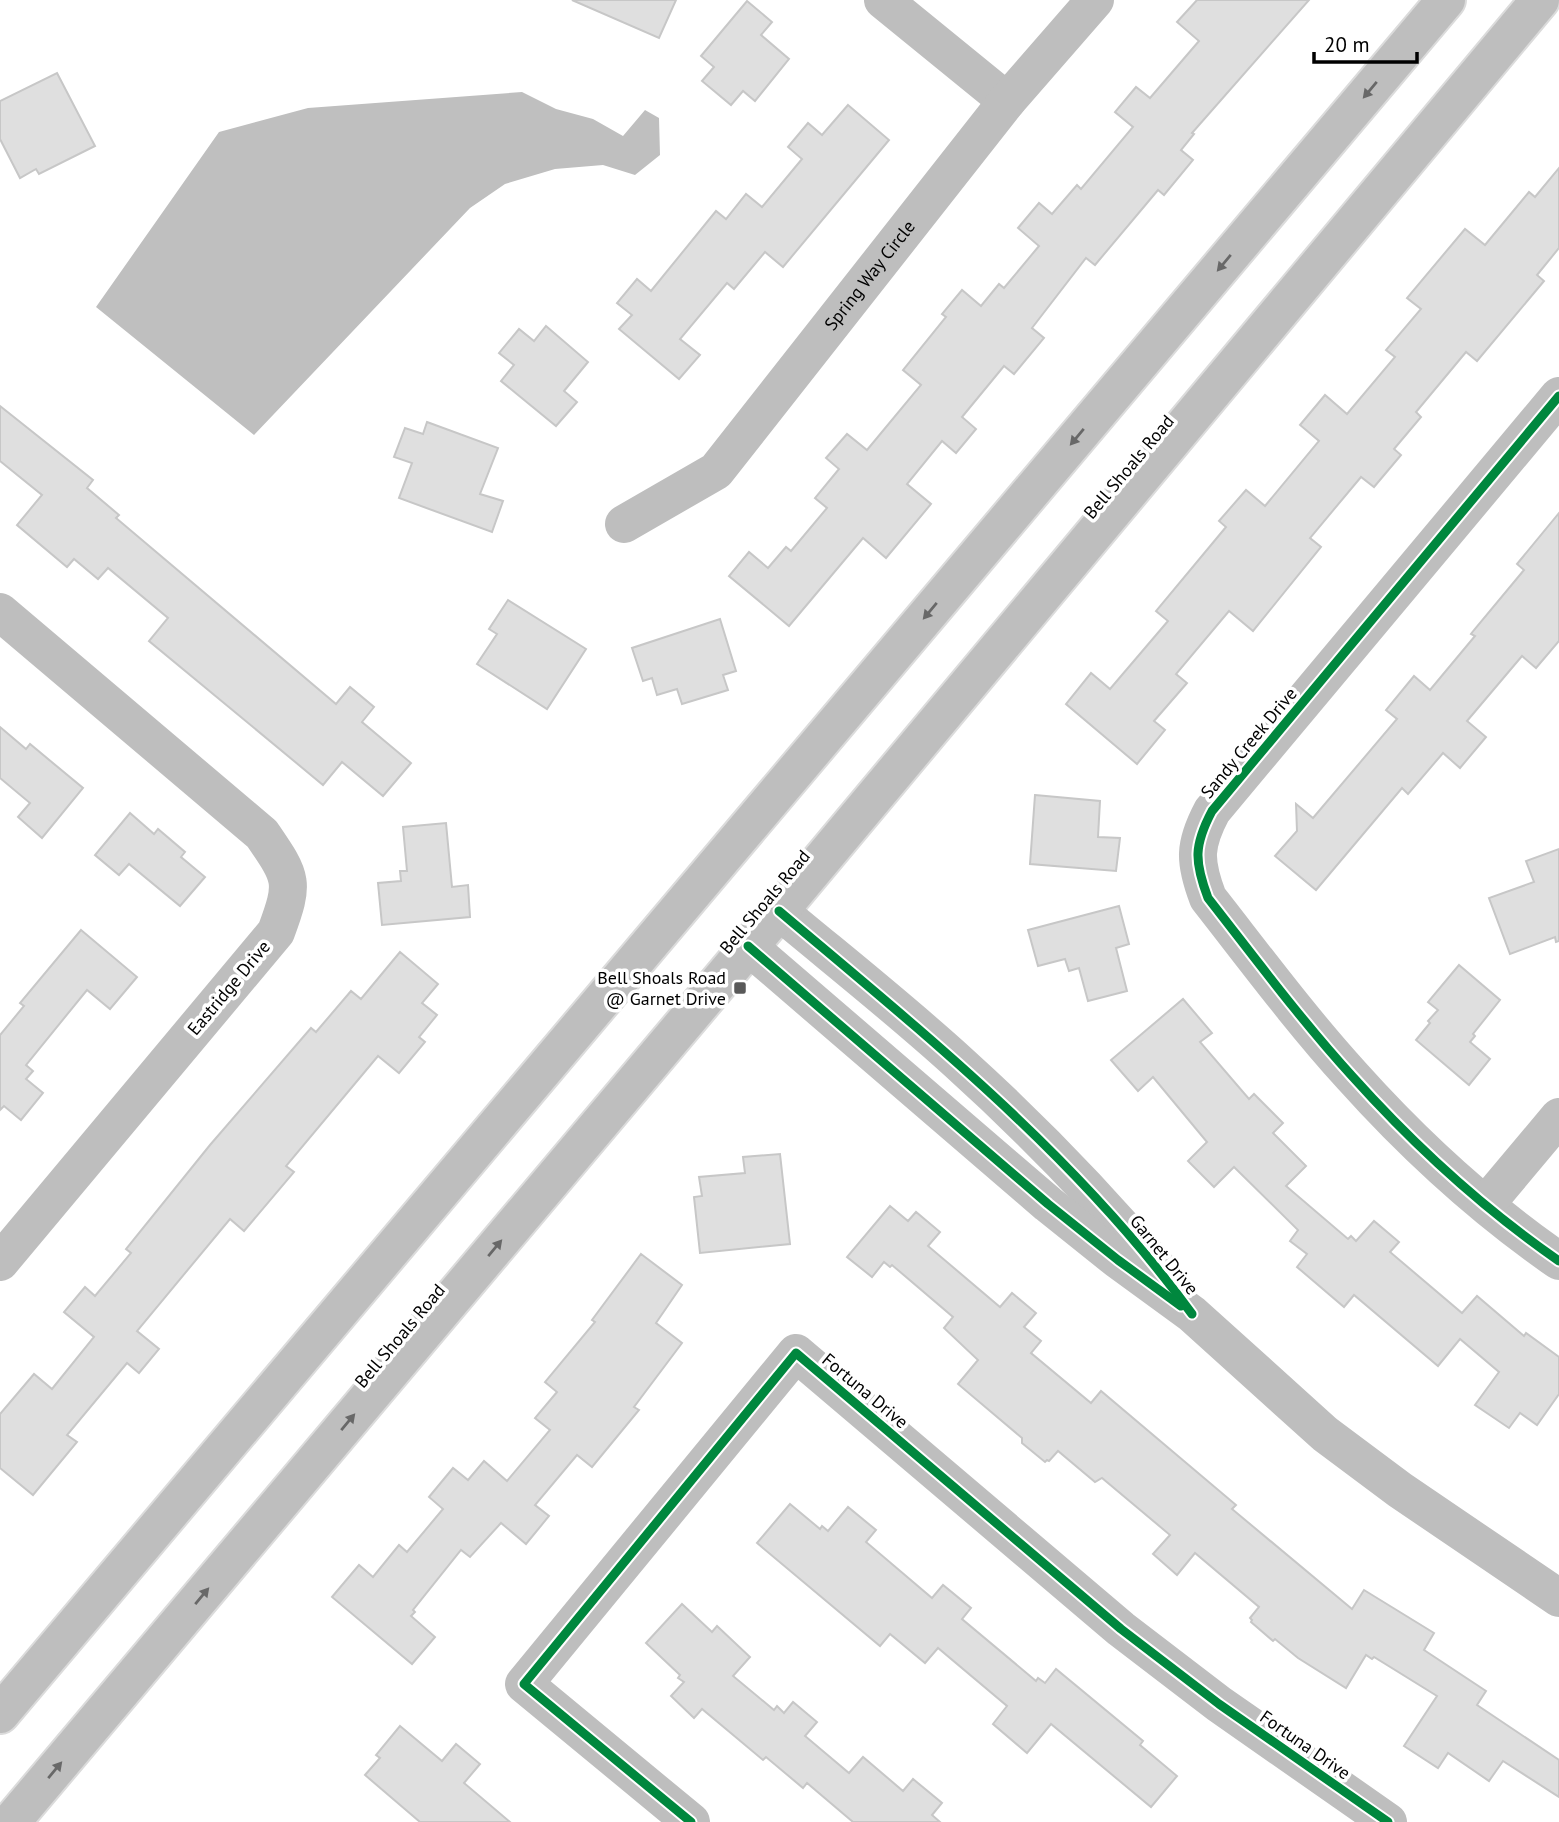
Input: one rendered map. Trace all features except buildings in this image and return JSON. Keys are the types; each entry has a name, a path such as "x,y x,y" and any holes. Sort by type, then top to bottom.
{"street":[{"path":"883,0 1007,101"},
{"name":"Spring Way Circle","path":"624,524 716,471 1007,101 1095,0"},
{"path":"0,1714 1446,0"},
{"name":"Bell Shoals Road","path":"11,1822 779,911 1540,0"},
{"name":"Sandy Creek Drive","path":"1559,396 1212,811 1202,830 1196,852 1200,876 1208,898 1316,1034 1391,1118 1486,1204 1559,1261"},
{"name":"Eastridge Drive","path":"0,612 262,834 285,867 289,897 276,932 0,1262"},
{"name":"Garnet Drive","path":"779,911 956,1060 1020,1120 1137,1244 1192,1314"},
{"name":"Garnet Drive","path":"748,946 1048,1204 1192,1314 1325,1434 1400,1490 1559,1598"},
{"path":"1486,1204 1559,1117"},
{"name":"Fortuna Drive","path":"691,1822 524,1685 796,1353 1121,1629 1219,1704 1388,1822"}],"shaded area":[{"path":"522,92 556,109 593,119 623,136 645,110 659,118 660,155 635,175 603,165 555,169 505,184 470,208 254,435 96,307 219,132 308,108"}],"cycle path":[{"path":"1559,396 1212,811 1202,834 1198,853 1200,874 1208,898 1333,1055 1375,1101 1450,1174 1504,1220 1559,1261"},
{"path":"779,911 890,1004 1050,1150 1148,1257 1192,1314"},
{"path":"748,946 1048,1204 1181,1306"},
{"path":"691,1822 524,1684 796,1353 1121,1629 1219,1704 1388,1822"}],"place":[{"name":"Bell Shoals Road @ Garnet Drive","path":"740,988"}]}
